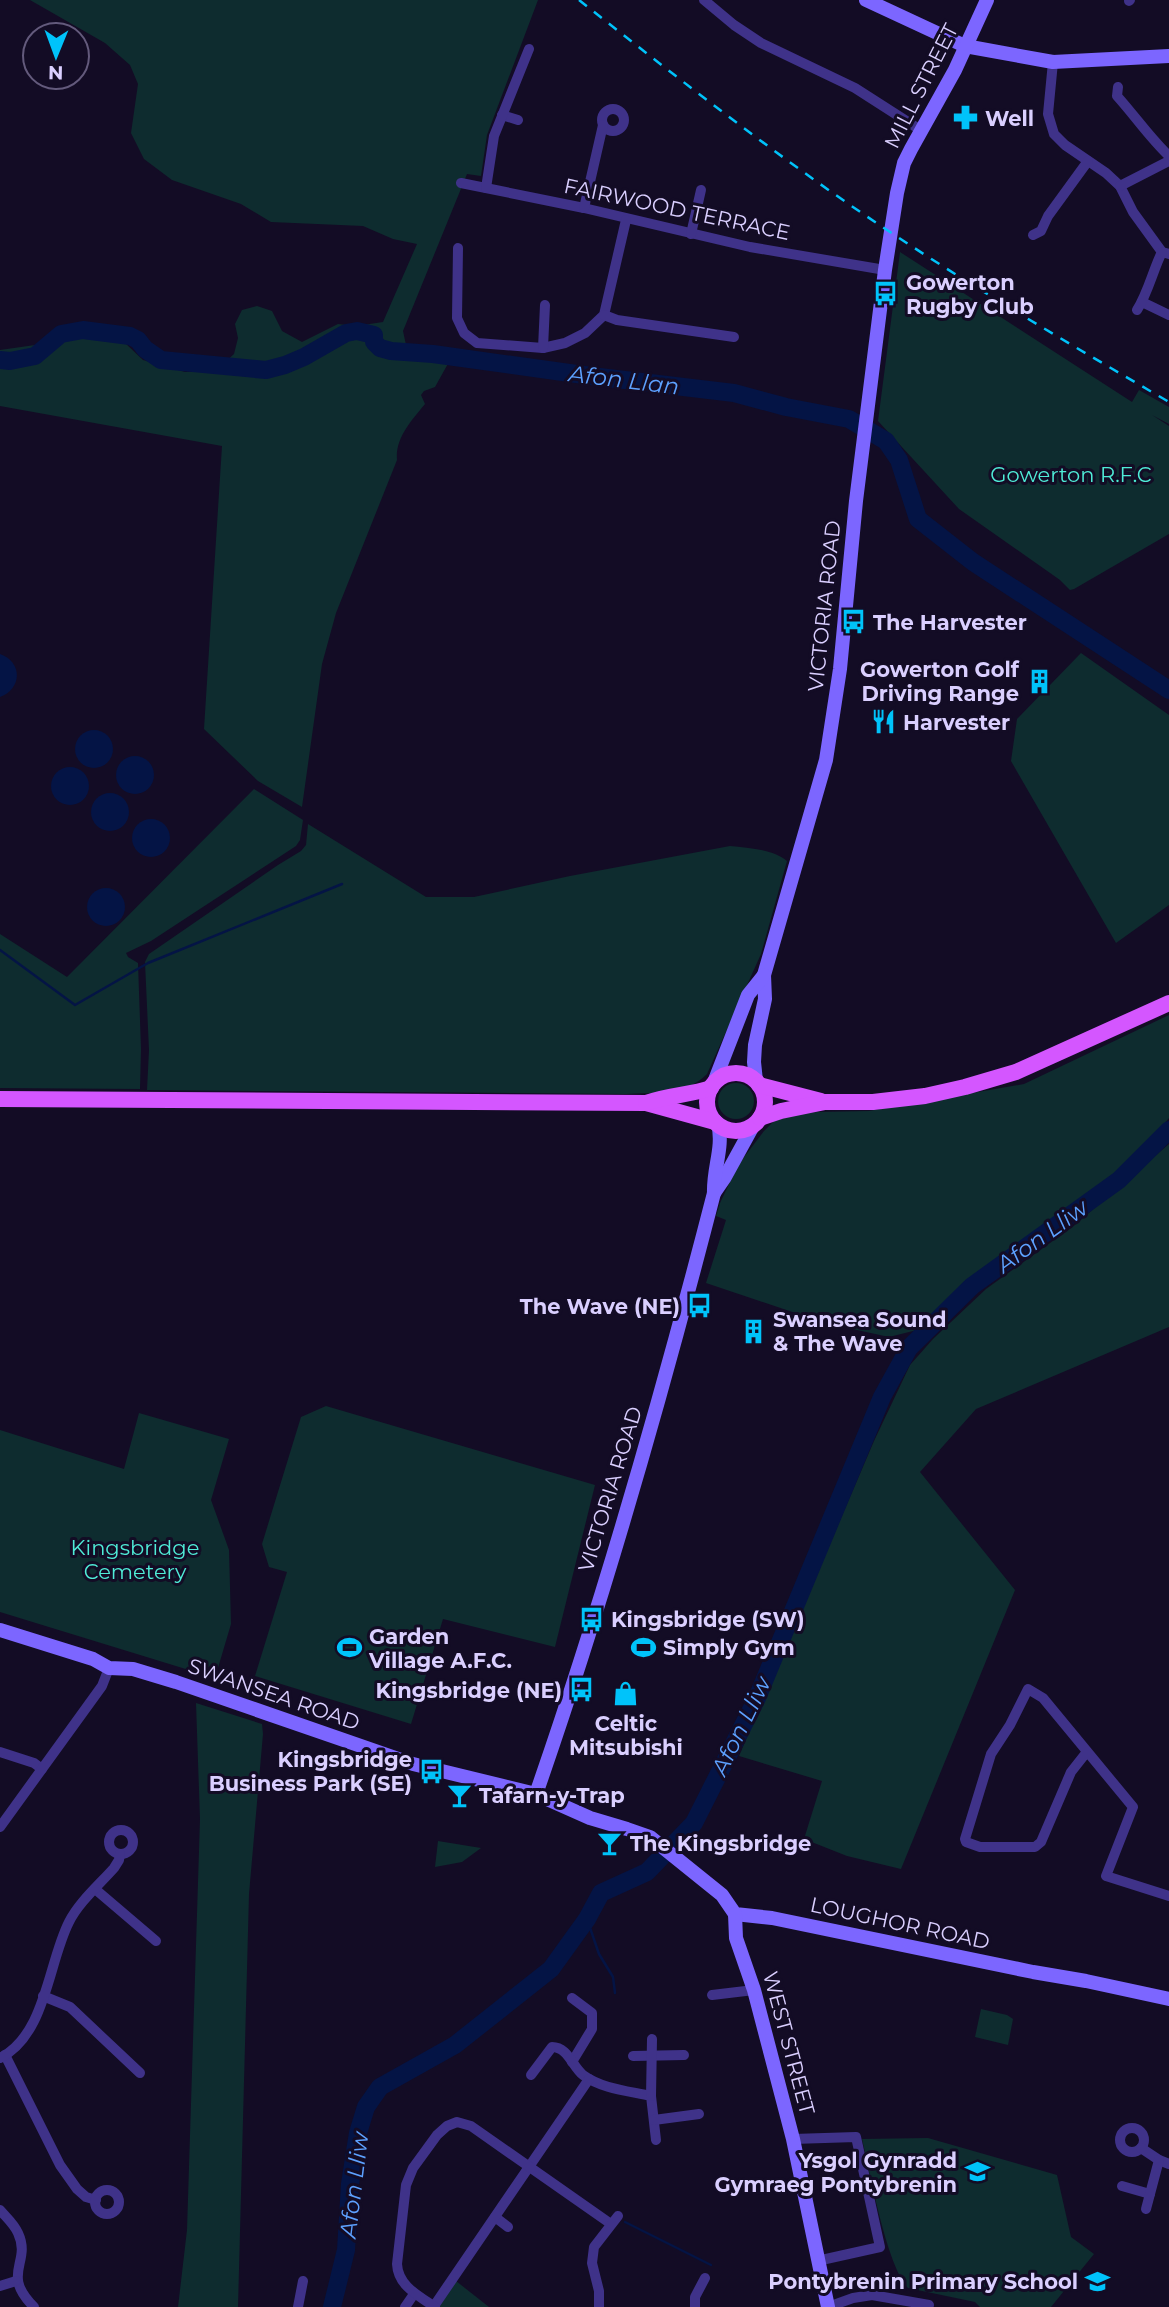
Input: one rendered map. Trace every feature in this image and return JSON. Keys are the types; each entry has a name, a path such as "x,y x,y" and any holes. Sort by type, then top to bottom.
{"main road":[{"path":"866,0 965,46 1053,62 1169,56"},
{"name":"MILL STREET","path":"891,236 904,163 987,0"},
{"name":"VICTORIA ROAD","path":"758,1083 754,1062 765,999 764,975 826,760 840,668 856,502 891,236"},
{"name":"VICTORIA ROAD","path":"712,1086 748,996 764,975"},
{"path":"0,1099 646,1103 736,1131 781,1111 825,1102 873,1102 925,1096 1016,1072 1169,1003"},
{"path":"646,1103 664,1096 691,1094 735,1073 748,1076 758,1083 825,1102"},
{"path":"757,1122 765,1101 758,1083"},
{"path":"712,1086 708,1103 716,1123"},
{"name":"VICTORIA ROAD","path":"714,1193 757,1122"},
{"name":"VICTORIA ROAD","path":"536,1794 574,1681 656,1406 714,1193 713,1175 720,1143 716,1123"},
{"name":"SWANSEA ROAD","path":"0,1630 93,1658 109,1668 132,1669 414,1764 536,1794 590,1818 650,1838 722,1895 735,1914"},
{"name":"WEST STREET","path":"735,1914 736,1938 754,1990 793,2138 828,2307"},
{"name":"LOUGHOR ROAD","path":"735,1914 772,1918 1169,1999"}],"street":[{"path":"704,0 761,43 855,88 922,131"},
{"path":"486,188 494,136 529,49"},
{"path":"1053,62 1048,114 1054,134 1120,186 1133,212 1166,253 1152,271 1139,306 1169,316"},
{"path":"1114,94 1139,119 1169,159 1120,186"},
{"path":"502,115 518,120"},
{"path":"584,208 603,125"},
{"path":"1040,235 1048,216 1088,161"},
{"name":"FAIRWOOD TERRACE","path":"461,183 584,208 750,247 885,270"},
{"path":"691,234 701,190"},
{"path":"444,256 458,253 457,318 464,333 477,343 543,348 575,338 604,315 626,220"},
{"path":"543,348 545,305"},
{"path":"604,315 617,320 723,330 734,337"},
{"path":"0,1827 103,1686 109,1668"},
{"path":"1086,1753 1071,1772 1041,1842 1035,1847 980,1847 966,1842 991,1754 1010,1725 1028,1689 1043,1698 1133,1807 1106,1876 1169,1896"},
{"path":"0,1752 34,1763 42,1769"},
{"path":"96,2200 86,2197 77,2189 60,2165 3,2056 30,2029 70,1919 117,1864 120,1854"},
{"path":"95,1889 156,1941"},
{"path":"712,1995 754,1990"},
{"path":"43,1996 70,2007 134,2060 140,2073"},
{"path":"572,1998 592,2013 592,2029 572,2062"},
{"path":"652,2039 651,2096 656,2140"},
{"path":"531,2076 552,2047 565,2050 577,2070 589,2079 605,2086 651,2096"},
{"path":"633,2056 684,2055"},
{"path":"589,2079 530,2169 435,2307 414,2294 398,2272 408,2178 437,2136 447,2126 463,2122 530,2169 614,2220 593,2247 599,2307"},
{"path":"654,2120 699,2114"},
{"path":"793,2138 856,2137 880,2246 817,2261"},
{"path":"1141,2148 1164,2162 1146,2209"},
{"path":"1122,2186 1150,2194"},
{"path":"0,2210 19,2234 21,2250 16,2281 24,2297 34,2307"},
{"path":"495,2217 508,2227"},
{"path":"695,2307 695,2297 705,2278"},
{"path":"0,2286 16,2281"},
{"path":"298,2307 303,2281"},
{"path":"405,2307 414,2294"},
{"path":"828,2307 853,2298 872,2295 910,2300 923,2306"}],"green space":[{"path":"30,0 538,0 487,135 481,176 467,174 403,331 406,345 455,351 435,387 421,395 425,404 410,423 399,444 397,460 336,613 322,664 302,807 258,781 204,729 222,446 0,406 0,350 84,338 125,343 143,360 185,372 211,371 234,354 238,338 235,324 242,310 257,306 272,311 282,331 302,342 338,324 356,326 383,322 417,244 393,239 363,226 271,222 241,204 172,180 144,159 131,133 138,84 130,65 105,43 91,35 91,21 67,21"},
{"name":"Gowerton R.F.C","path":"900,252 1132,402 1139,390 1169,407 1169,424 1152,415 1169,426 1169,534 1070,590 1060,580 959,509 878,421"},
{"path":"1081,653 1169,715 1169,905 1116,943 1011,761 1017,719"},
{"path":"254,789 303,820 300,840 296,846 151,941 126,953 138,963 140,1089 0,1088 0,934 67,977"},
{"path":"308,824 426,897 474,897 730,846 768,852 787,861 761,954 707,1074 690,1086 670,1092 626,1094 147,1090 149,1050 145,962 149,954 301,851 306,845"},
{"path":"1169,1015 1169,1118 1147,1145 1090,1195 1000,1260 917,1330 889,1337 825,1323 706,1283 726,1220 716,1216 720,1203 738,1165 779,1116 869,1111 1024,1084"},
{"path":"736,1083 749,1088 754,1101 749,1114 736,1119 723,1114 718,1101 723,1088"},
{"path":"1169,1144 1169,1327 976,1409 920,1472 1015,1590 901,1869 847,1856 804,1839 822,1781 739,1756 874,1441 910,1365 933,1339 986,1289 1075,1225"},
{"path":"326,1406 595,1485 555,1647 443,1619 411,1724 255,1676 287,1572 269,1567 262,1544 301,1417"},
{"name":"Kingsbridge Cemetery","path":"139,1413 229,1439 211,1500 229,1550 231,1624 215,1678 0,1612 0,1430 124,1469"},
{"path":"196,1703 262,1724 263,1734 249,1894 238,2307 178,2307 187,2230 200,1819"},
{"path":"438,1841 481,1848 462,1862 435,1867"},
{"path":"981,2009 1013,2019 1008,2045 975,2037"},
{"name":"Ysgol Gynradd Gymraeg Pontybrenin","path":"928,2138 1057,2175 1071,2237 1094,2254 1051,2307 980,2307 975,2302 908,2288 900,2277 886,2240 862,2139"},
{"path":"456,2281 489,2307 438,2307"}],"shaded area":[{"path":"0,654 13,663 17,676 13,688 0,697"},
{"path":"94,730 107,736 113,749 107,762 94,768 81,762 75,749 81,736"},
{"path":"135,756 148,762 154,775 148,788 135,794 122,788 116,775 122,762"},
{"path":"70,767 83,773 89,786 83,799 70,805 57,799 51,786 57,773"},
{"path":"110,793 123,799 129,812 123,825 110,831 97,825 91,812 97,799"},
{"path":"151,819 164,825 170,838 164,851 151,857 138,851 132,838 138,825"},
{"path":"106,888 119,894 125,907 119,920 106,926 93,920 87,907 93,894"}],"waterway":[{"name":"Afon Llan","path":"0,360 10,361 35,356 61,334 83,330 130,336 161,360 266,370 304,357 346,333 357,331 374,335 374,342 380,348 391,351 433,354 734,393 786,407 849,419 886,441 899,460 918,519 973,562 1169,690"},
{"path":"0,950 75,1005 148,963 342,884"},
{"name":"Afon Lliw","path":"332,2307 346,2250 350,2184 358,2133 366,2107 380,2087 455,2045 551,1969 587,1919 601,1893 647,1872 694,1823 757,1698 882,1397 909,1348 972,1286 1119,1180 1169,1130"},
{"path":"587,1919 599,1954 613,1977 615,1993"},
{"path":"625,2222 711,2265"}],"railway":[{"path":"579,0 730,117 845,201 990,296 1169,402"}],"place":[{"name":"Well","path":"965,118"},
{"name":"Gowerton Rugby Club","path":"886,294"},
{"name":"The Harvester","path":"853,622"},
{"name":"Gowerton Golf Driving Range","path":"1039,681"},
{"name":"Harvester","path":"883,722"},
{"name":"The Wave (NE)","path":"700,1306"},
{"name":"Swansea Sound & The Wave","path":"753,1331"},
{"name":"Kingsbridge (SW)","path":"591,1619"},
{"name":"Simply Gym","path":"643,1647"},
{"name":"Garden Village A.F.C.","path":"349,1648"},
{"name":"Kingsbridge (NE)","path":"582,1690"},
{"name":"Celtic Mitsubishi","path":"626,1694"},
{"name":"Kingsbridge Business Park (SE)","path":"432,1771"},
{"name":"Tafarn-y-Trap","path":"459,1795"},
{"name":"The Kingsbridge","path":"610,1843"},
{"name":"Ysgol Gynradd Gymraeg Pontybrenin","path":"977,2172"},
{"name":"Pontybrenin Primary School","path":"1098,2281"}]}
